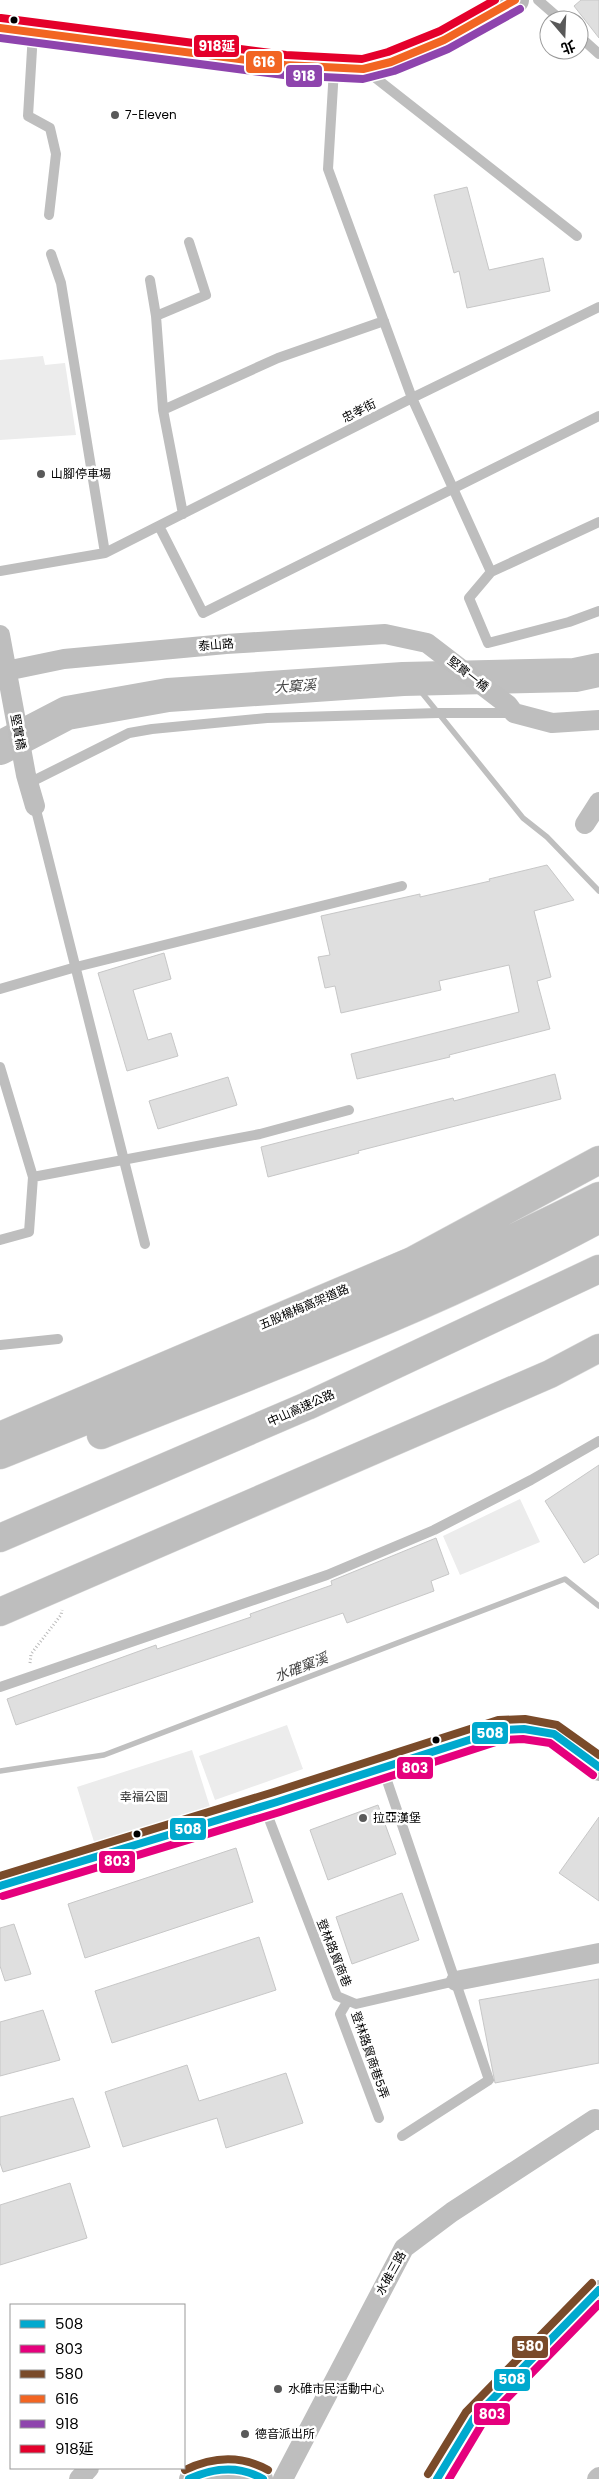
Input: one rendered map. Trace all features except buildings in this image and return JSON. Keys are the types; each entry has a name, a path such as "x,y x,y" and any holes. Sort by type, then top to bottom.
{"highway":[{"name":"五股楊梅高架道路","path":"0,1436 412,1261 599,1160"},
{"path":"0,1456 334,1319 519,1237 599,1196"},
{"path":"528,1258 599,1211"},
{"path":"0,1475 345,1338 528,1258 599,1219"},
{"name":"中山高速公路","path":"0,1538 307,1406 599,1270"},
{"path":"0,1612 550,1374 599,1348"}],"street":[{"path":"0,28 285,65 363,69 391,62 444,40 515,0"},
{"name":"泰山路","path":"5,686 64,659 256,642 385,634 427,643"},
{"name":"堅實橋","path":"0,635 5,686 35,806"},
{"name":"堅實一橋","path":"427,643 511,709"},
{"path":"511,709 552,724 599,720"},
{"path":"585,824 599,802"},
{"path":"0,1886 264,1806 500,1730 524,1729 554,1734 599,1767"},
{"path":"0,1876 66,1866"},
{"path":"456,1981 599,1953"},
{"name":"水碓三路","path":"283,2479 404,2248 452,2212 595,2119 599,2120"},
{"path":"437,2479 474,2418 599,2290"},
{"path":"79,2479 88,2469"},
{"path":"189,2479 204,2471 225,2469 257,2475 262,2479"}],"lane":[{"path":"538,0 550,10"},
{"path":"33,32 28,116 50,128 56,154 49,215"},
{"path":"589,45 599,54"},
{"path":"334,69 328,169 412,398 491,572"},
{"path":"363,69 577,236"},
{"path":"156,316 206,295 190,242"},
{"path":"51,254 61,283 105,553"},
{"path":"150,280 156,316 163,410 183,514"},
{"name":"忠孝街","path":"0,572 105,553 412,398 599,307"},
{"path":"163,410 278,358 384,321"},
{"path":"159,526 203,614 599,416"},
{"path":"599,522 491,572 469,598 488,643 569,622 599,611"},
{"path":"27,779 129,733 152,729 267,718 511,709"},
{"path":"35,806 145,1244"},
{"path":"0,989 76,967 402,886"},
{"path":"0,1067 33,1177 29,1232 0,1240"},
{"path":"33,1177 260,1134 349,1110"},
{"path":"0,1345 58,1339"},
{"path":"0,1618 67,1587 599,1360"},
{"path":"0,1687 336,1571 434,1530 531,1480 599,1442"},
{"path":"383,1768 489,2080 402,2136"},
{"name":"登林路貿商巷","path":"264,1806 337,1996 347,2002 356,2004 456,1981"},
{"name":"登林路貿商巷5弄","path":"347,2002 340,2014 379,2118"}],"path":[{"path":"28,1676 31,1654 61,1615 67,1587"}],"green space":[{"path":"43,356 45,365 65,363 76,435 0,440 0,360"},
{"path":"520,1499 540,1542 460,1575 443,1536"},
{"path":"287,1725 303,1769 215,1800 199,1756"},
{"name":"幸福公園","path":"192,1750 210,1807 95,1845 77,1787"}],"waterway":[{"name":"大窠溪","path":"0,748 67,713 168,695 403,679 575,675 599,670"},
{"path":"410,678 523,818 547,837 599,891"},
{"name":"水確窠溪","path":"0,1771 104,1755 565,1579 599,1606"}],"transit line":[{"name":"918延","path":"1,18 286,55 362,59 388,52 440,31 495,0"},
{"name":"616","path":"0,28 285,65 363,69 391,62 444,40 515,0"},
{"name":"918","path":"0,38 284,75 363,79 394,71 448,49 520,9"},
{"name":"580","path":"0,1876 274,1792 498,1720 525,1719 557,1725 599,1755"},
{"name":"508","path":"0,1886 277,1802 500,1730 524,1729 554,1734 599,1767"},
{"name":"803","path":"3,1896 280,1812 502,1740 523,1739 550,1743 593,1775"},
{"name":"580","path":"428,2474 466,2412 592,2283"},
{"name":"508","path":"437,2479 474,2418 599,2290"},
{"name":"803","path":"449,2479 482,2424 599,2304"},
{"name":"580","path":"185,2470 216,2460 237,2460 258,2465 268,2470"},
{"name":"508","path":"189,2479 217,2470 235,2470 263,2479"}],"place":[{"name":"7-Eleven","path":"115,115"},
{"name":"山腳停車場","path":"41,474"},
{"name":"拉亞漢堡","path":"363,1818"},
{"name":"水碓市民活動中心","path":"278,2389"},
{"name":"德音派出所","path":"245,2434"}]}
